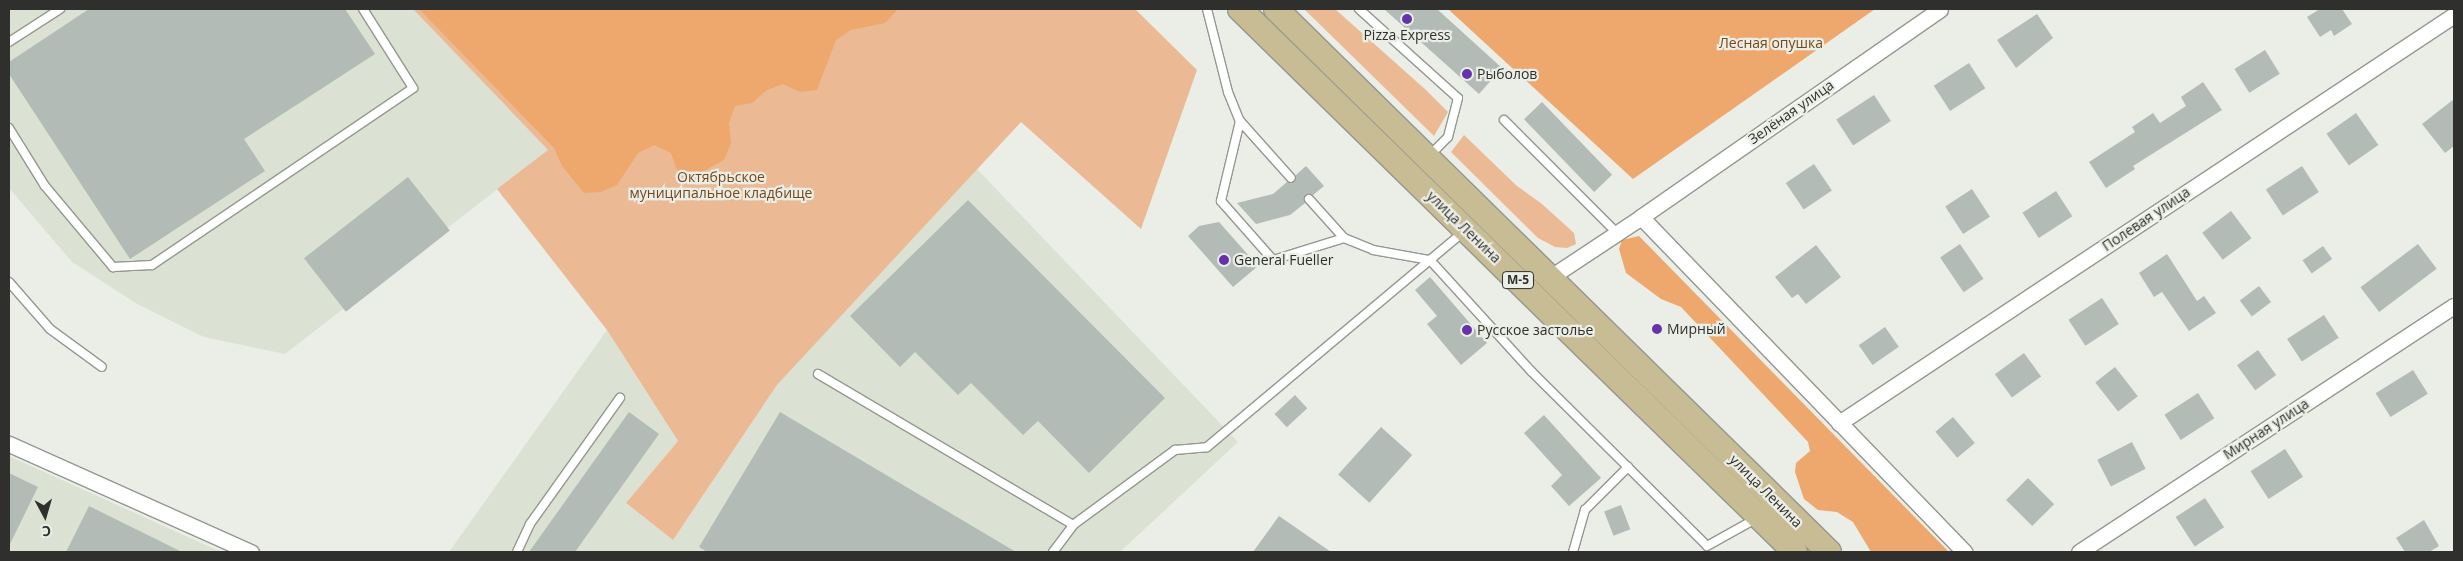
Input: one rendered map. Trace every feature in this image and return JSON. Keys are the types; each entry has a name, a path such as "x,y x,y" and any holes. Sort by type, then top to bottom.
{"main road":[{"name":"улица Ленина","path":"1240,9 1795,552"},
{"name":"улица Ленина","path":"1276,9 1829,552"}],"street":[{"name":"Зелёная улица","path":"1550,278 1618,233 1940,9"},
{"name":"Полевая улица","path":"1838,423 2454,15"},
{"path":"1641,217 1964,552"},
{"name":"Мирная улица","path":"2079,552 2454,306"},
{"path":"9,444 251,552"},
{"path":"1765,523 1789,552"}],"lane":[{"path":"9,42 60,9"},
{"path":"9,128 45,186 113,268 152,265 413,88 363,9"},
{"path":"1207,9 1228,92 1240,121 1291,178"},
{"path":"1359,9 1458,98 1448,137 1427,157"},
{"path":"1504,120 1618,233"},
{"path":"1240,121 1221,201 1273,260 1344,238"},
{"path":"1309,199 1344,238 1373,250 1430,260 1531,371 1628,467 1705,549 1765,523"},
{"path":"1053,552 1073,526 1175,450 1207,447 1466,229"},
{"path":"9,282 50,329 102,366"},
{"path":"818,374 1073,526"},
{"path":"517,552 530,524 620,398"},
{"path":"1573,552 1585,510 1628,467"}],"shaded area":[{"path":"9,9 413,9 548,150 285,354 204,337 139,305 72,262 9,188"},
{"path":"977,169 1238,442 1120,552 449,552 607,330 678,441 626,503 673,540 777,385"},
{"path":"9,456 221,552 9,552"}],"green space":[{"name":"Октябрьское муниципальное кладбище","path":"413,9 1135,9 1197,70 1141,229 1021,122 777,385 673,540 626,503 678,441 607,330 497,189 548,150"},
{"path":"419,9 898,9 885,23 851,30 836,40 817,90 800,92 783,84 767,90 752,103 735,106 729,123 731,143 724,160 693,177 677,170 671,153 654,145 638,153 617,185 601,192 584,193 562,166 554,148"},
{"path":"1304,9 1335,9 1426,90 1448,112 1434,136"},
{"name":"Лесная опушка","path":"1448,9 1875,9 1633,179"},
{"path":"1464,135 1517,186 1542,204 1574,233 1576,244 1567,248 1555,247 1538,238 1451,152"},
{"path":"1639,236 1949,552 1871,552 1853,522 1837,512 1818,510 1804,499 1795,472 1796,463 1810,451 1808,442 1681,307 1661,299 1626,273 1619,249 1622,240"}],"building":[{"path":"89,9 345,9 375,54 244,139 265,171 130,259 9,74 9,62"},
{"path":"1384,9 1437,9 1502,68 1479,94"},
{"path":"2320,9 2342,9 2352,24 2334,36 2331,30 2320,37 2307,17"},
{"path":"2037,14 2053,38 2016,68 1997,40"},
{"path":"2265,50 2280,74 2249,93 2234,69"},
{"path":"1969,63 1985,88 1950,111 1934,86"},
{"path":"2203,82 2222,110 2133,166 2135,169 2106,188 2089,162 2135,132 2132,127 2153,113 2160,123 2186,106 2181,97"},
{"path":"1874,95 1891,121 1853,146 1836,120"},
{"path":"2454,99 2454,146 2445,153 2422,124"},
{"path":"1542,102 1612,175 1594,192 1524,119"},
{"path":"2356,113 2378,145 2349,166 2327,134"},
{"path":"1814,164 1832,191 1804,210 1786,183"},
{"path":"1306,166 1324,186 1313,195 1306,195 1305,203 1290,215 1256,224 1237,203 1273,194 1287,182 1294,182 1296,175"},
{"path":"2302,166 2319,192 2283,215 2266,189"},
{"path":"408,177 450,231 346,312 304,258"},
{"path":"1972,189 1990,217 1963,234 1945,206"},
{"path":"2056,191 2072,216 2039,238 2022,213"},
{"path":"968,200 1165,398 1089,473 1038,421 1023,435 971,383 958,395 915,352 900,367 850,316"},
{"path":"2231,211 2251,238 2223,260 2202,233"},
{"path":"1219,222 1258,266 1233,287 1188,236 1199,226"},
{"path":"1960,244 1983,279 1964,292 1940,257"},
{"path":"2418,244 2437,269 2379,312 2360,287"},
{"path":"1816,245 1841,277 1806,304 1798,294 1792,298 1775,277"},
{"path":"2323,246 2332,259 2312,273 2303,260"},
{"path":"2167,254 2197,301 2204,296 2216,313 2189,331 2162,292 2154,297 2139,273"},
{"path":"1430,277 1487,343 1461,365 1427,324 1437,316 1415,290"},
{"path":"2259,286 2271,302 2252,316 2240,300"},
{"path":"2102,298 2119,324 2085,346 2068,320"},
{"path":"2324,315 2339,338 2302,362 2287,339"},
{"path":"1885,327 1899,347 1873,365 1859,345"},
{"path":"2258,350 2276,375 2255,390 2237,365"},
{"path":"2024,353 2041,376 2012,398 1995,374"},
{"path":"2115,367 2138,396 2118,412 2095,382"},
{"path":"2413,370 2428,394 2391,417 2376,393"},
{"path":"2198,393 2214,418 2181,440 2164,415"},
{"path":"1295,395 1307,408 1287,427 1275,414"},
{"path":"629,412 659,434 575,552 529,552"},
{"path":"780,412 1016,552 707,552 699,547"},
{"path":"1544,415 1601,478 1569,506 1551,486 1562,475 1524,433"},
{"path":"1953,417 1975,443 1957,458 1935,432"},
{"path":"1381,427 1412,455 1369,503 1338,475"},
{"path":"2132,442 2146,469 2111,486 2097,460"},
{"path":"2285,449 2303,477 2269,499 2251,471"},
{"path":"9,473 38,487 9,546"},
{"path":"2028,478 2054,504 2032,526 2006,500"},
{"path":"2205,498 2224,527 2195,546 2176,517"},
{"path":"1621,505 1630,529 1614,536 1604,511"},
{"path":"89,506 182,552 66,552"},
{"path":"1279,516 1331,552 1253,552"},
{"path":"2424,520 2439,546 2429,552 2405,552 2396,538"}],"place":[{"name":"Pizza Express","path":"1407,19"},
{"name":"Рыболов","path":"1467,74"},
{"name":"General Fueller","path":"1224,260"},
{"name":"Мирный","path":"1657,329"},
{"name":"Русское застолье","path":"1467,330"}]}
